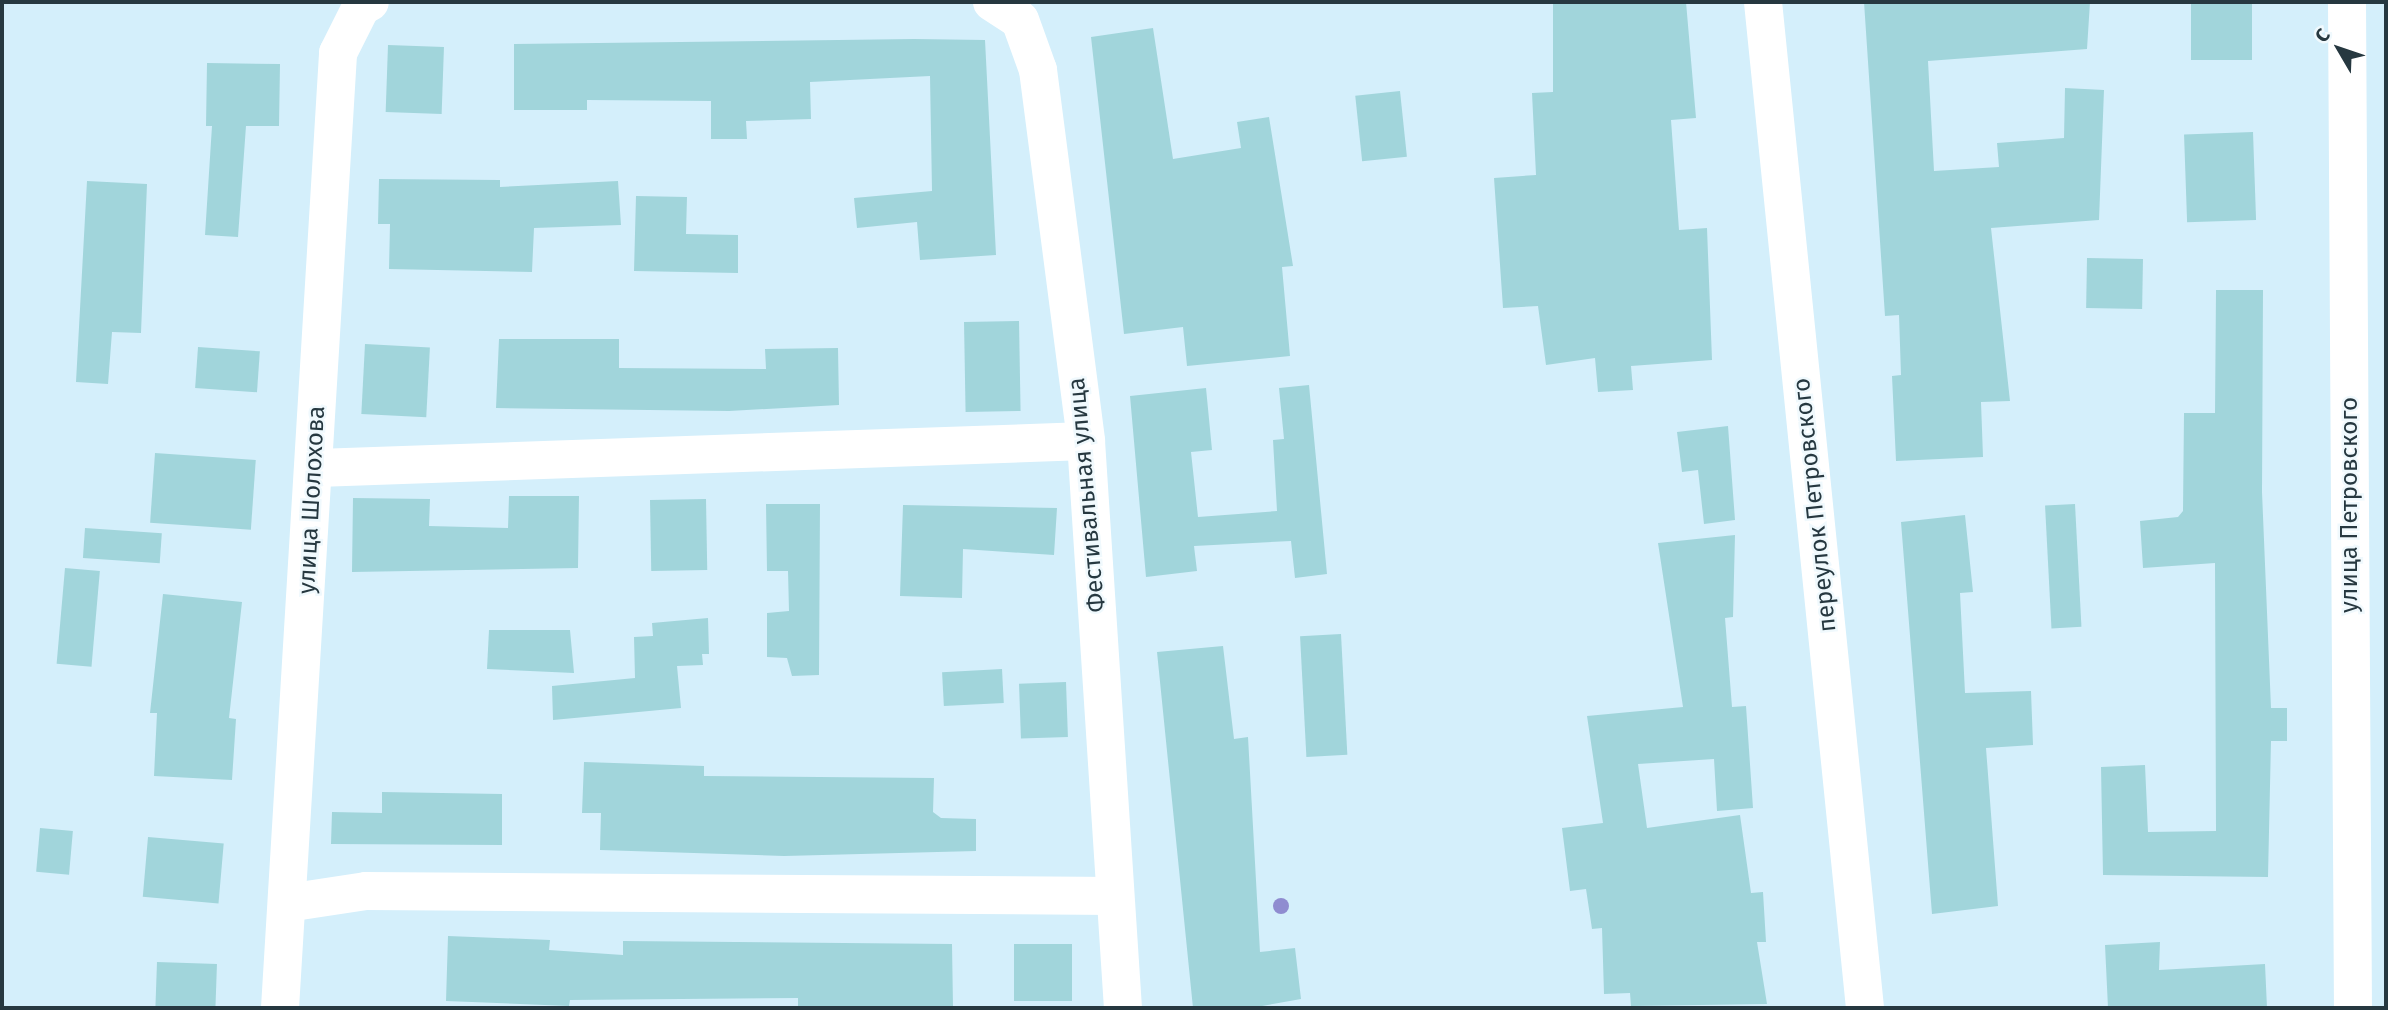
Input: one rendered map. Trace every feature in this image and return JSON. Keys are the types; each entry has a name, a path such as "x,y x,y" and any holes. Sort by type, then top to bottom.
{"street":[{"name":"улица Шолохова","path":"280,1008 317,468 316,337 338,53 361,7 370,2"},
{"name":"Фестивальная улица","path":"992,2 1020,20 1038,69 1086,441 1123,1008"},
{"name":"переулок Петровского","path":"1763,2 1866,1008"},
{"name":"улица Петровского","path":"2347,2 2353,1008"},
{"path":"317,468 1086,441"},
{"path":"287,903 366,891 1115,896"}],"shaded area":[{"path":"1278,898 1284,898 1289,906 1287,912 1278,914 1273,909 1273,903"}],"building":[{"path":"1553,2 1686,2 1696,118 1671,120 1679,230 1707,228 1712,360 1631,366 1633,390 1598,392 1595,358 1546,365 1538,306 1503,308 1494,178 1536,175 1532,93 1553,92"},
{"path":"1864,2 2090,2 2087,49 1928,61 1934,171 1999,167 1997,143 2064,138 2065,88 2104,90 2099,220 1991,228 2010,401 1981,402 1983,457 1896,461 1892,376 1901,375 1899,315 1885,316"},
{"path":"2191,2 2252,2 2252,60 2191,60"},
{"path":"1153,28 1173,159 1241,148 1237,122 1269,117 1293,266 1282,267 1290,356 1187,366 1183,327 1124,334 1091,37"},
{"path":"985,40 996,255 920,260 917,222 857,228 854,198 932,191 930,76 810,82 811,119 746,121 747,139 711,139 711,101 587,100 587,110 514,110 514,44"},
{"path":"388,45 444,47 442,114 386,112"},
{"path":"207,63 280,64 279,126 246,126 238,237 205,235 212,126 206,126"},
{"path":"1400,91 1407,157 1362,161 1355,96"},
{"path":"2253,132 2256,220 2187,222 2184,134"},
{"path":"379,179 500,180 500,187 618,181 621,225 534,228 532,272 389,269 390,224 378,224"},
{"path":"87,181 147,184 141,333 112,332 108,384 76,382"},
{"path":"636,196 687,197 686,234 738,235 738,273 634,271"},
{"path":"2087,258 2143,259 2142,309 2086,308"},
{"path":"2216,290 2263,290 2262,492 2271,708 2287,708 2287,741 2271,741 2268,877 2103,875 2101,767 2145,765 2148,832 2216,831 2215,563 2143,568 2140,521 2178,517 2183,511 2184,413 2215,413"},
{"path":"1019,321 1021,411 966,412 964,322"},
{"path":"499,339 619,339 619,368 766,369 765,349 838,348 839,405 729,411 496,408"},
{"path":"365,344 430,347 426,417 361,414"},
{"path":"198,347 260,351 257,392 195,388"},
{"path":"1309,385 1327,574 1295,578 1291,541 1194,546 1197,571 1146,577 1130,396 1206,388 1212,450 1191,452 1198,517 1277,511 1273,440 1284,439 1279,388"},
{"path":"1728,426 1735,520 1704,524 1698,470 1682,472 1677,432"},
{"path":"155,453 256,460 251,530 150,523"},
{"path":"509,496 579,496 578,568 352,572 353,498 430,499 429,526 508,528"},
{"path":"706,499 707,570 651,571 650,500"},
{"path":"766,504 820,504 819,675 792,676 787,658 767,657 767,613 789,611 788,571 767,571"},
{"path":"2075,504 2081,627 2051,628 2045,506"},
{"path":"903,505 1057,508 1054,555 963,549 962,598 900,596"},
{"path":"1965,515 1973,592 1960,593 1965,693 2031,691 2033,745 1986,748 1998,906 1932,914 1901,522"},
{"path":"85,528 162,533 160,563 83,558"},
{"path":"1735,535 1733,617 1725,618 1732,707 1746,706 1753,808 1717,811 1714,759 1638,764 1647,828 1740,815 1751,893 1763,892 1766,942 1757,942 1767,1004 1631,1006 1630,993 1604,994 1602,928 1592,929 1586,889 1570,891 1562,828 1603,823 1587,716 1683,707 1658,543"},
{"path":"65,568 100,571 91,667 57,664"},
{"path":"163,594 242,602 229,718 236,719 232,780 154,776 157,713 150,713"},
{"path":"708,618 709,654 702,654 703,665 677,666 681,708 553,720 552,686 635,678 634,637 653,636 652,623"},
{"path":"489,630 570,630 574,673 487,669"},
{"path":"1341,634 1347,755 1306,757 1300,636"},
{"path":"1223,646 1234,739 1248,737 1260,952 1295,948 1301,999 1251,1008 1193,1008 1157,652"},
{"path":"1002,669 1004,703 944,706 942,672"},
{"path":"1066,682 1068,737 1021,739 1019,684"},
{"path":"584,762 704,766 704,776 934,778 933,812 941,818 976,819 976,851 784,856 600,850 601,813 582,813"},
{"path":"382,792 502,794 502,845 331,844 332,812 382,813"},
{"path":"40,828 73,831 69,875 36,872"},
{"path":"148,837 224,844 218,903 143,897"},
{"path":"448,936 550,940 549,950 623,955 623,941 952,944 953,1007 798,1007 798,998 570,1000 569,1006 446,1001"},
{"path":"2160,942 2159,970 2265,964 2267,1008 2108,1008 2105,945"},
{"path":"1014,944 1072,944 1072,1001 1014,1001"},
{"path":"157,962 217,964 215,1008 155,1008"}]}
